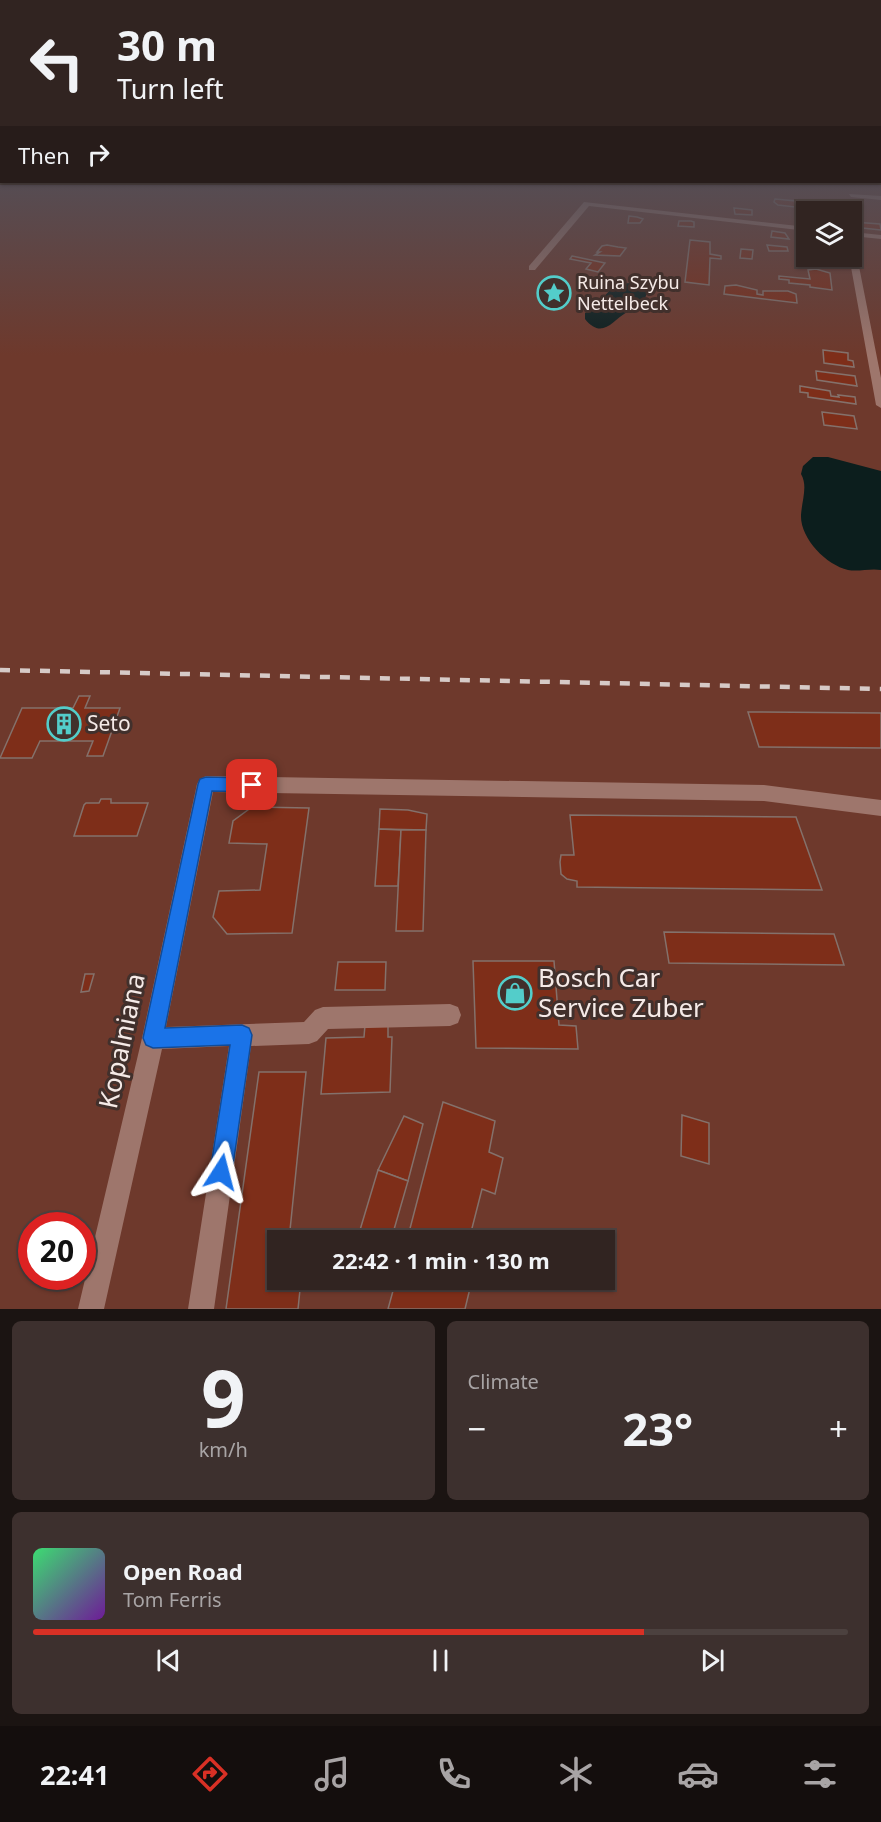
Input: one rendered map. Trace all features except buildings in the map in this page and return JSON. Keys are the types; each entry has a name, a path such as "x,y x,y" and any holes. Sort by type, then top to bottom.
{"street":[{"path":"532,268 563,232"},
{"path":"862,235 881,237"},
{"path":"855,267 881,405"},
{"name":"Kopalniana","path":"91,1309 153,1038 206,784 764,793 881,808"},
{"path":"153,1038 309,1033 323,1018 450,1015"},
{"path":"201,1309 242,1035"}],"shaded area":[{"path":"0,232 796,232 796,267 862,267 862,232 881,232 881,1309 0,1309"},
{"path":"631,283 644,286 647,293 644,301 607,327 597,328 591,325 585,319 585,313 590,311 616,284"},
{"path":"813,457 828,457 881,471 881,570 848,570 831,563 816,549 805,533 801,515 804,488 801,474 803,466"}],"railway":[{"path":"0,670 881,689"}],"place":[{"name":"Ruina Szybu Nettelbeck","path":"554,293"},
{"name":"Seto","path":"64,724"},
{"name":"Bosch Car Service Zuber","path":"515,993"}],"route":[{"path":"221,1172 242,1035 153,1038 206,784 252,785"}]}
